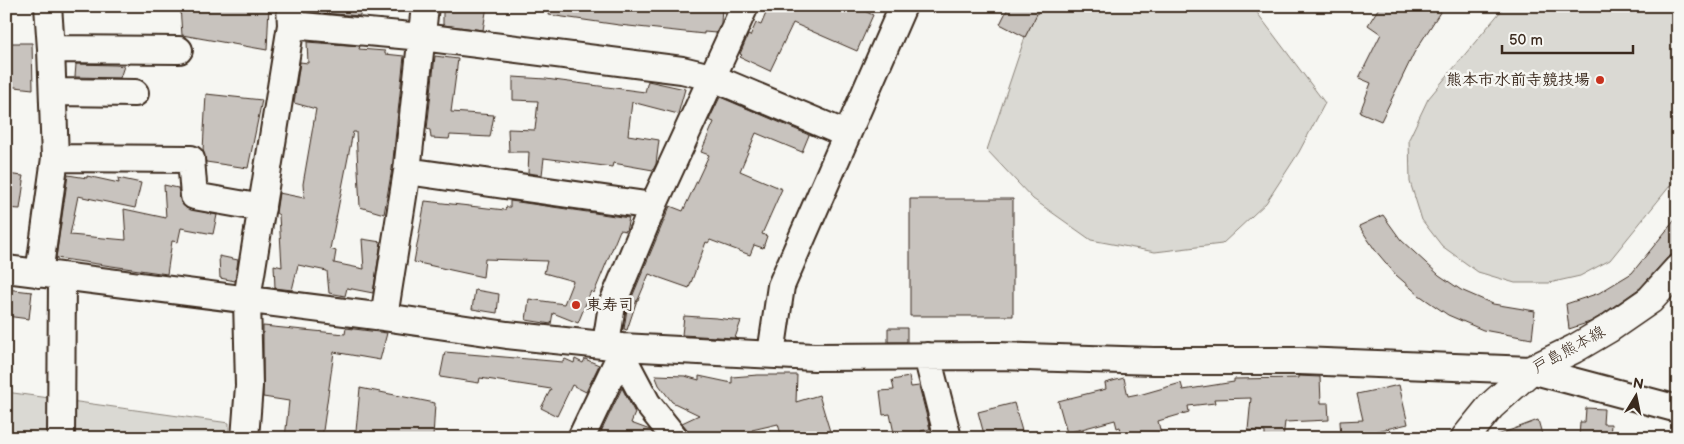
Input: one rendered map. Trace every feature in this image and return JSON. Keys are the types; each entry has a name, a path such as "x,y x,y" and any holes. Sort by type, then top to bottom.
{"main road":[{"name":"戸島熊本線","path":"1465,438 1491,406 1531,370 1574,349 1608,329 1650,300 1678,269"}],"street":[{"path":"48,6 52,49 55,158 50,276 61,438"},
{"path":"384,317 407,172 425,6"},
{"path":"675,438 647,403 616,348 612,305 653,206 745,6"},
{"path":"771,354 782,286 846,134 903,6"},
{"path":"245,438 249,386 246,299 262,208 291,15 422,37 682,70 711,77 846,134"},
{"path":"52,49 179,50"},
{"path":"53,92 135,93"},
{"path":"55,158 191,159 194,196 262,208"},
{"path":"407,172 653,206"},
{"path":"6,269 616,348 814,357 998,356 1154,361 1300,361 1531,370 1678,409"},
{"path":"582,438 616,348"},
{"path":"927,356 948,438"}],"shaded area":[{"path":"1041,6 1252,6 1325,103 1299,152 1266,203 1222,244 1155,252 1091,240 1033,199 987,150 1025,37"},
{"path":"1505,6 1678,6 1678,176 1610,260 1580,276 1549,283 1515,283 1478,272 1442,246 1422,220 1410,182 1409,139 1428,99"},
{"path":"6,392 229,423 229,438 6,438"}],"building":[{"path":"180,6 269,6 267,50 182,35"},
{"path":"309,6 360,6 360,16 310,12"},
{"path":"443,6 487,6 483,30 443,25"},
{"path":"550,6 722,6 721,23 716,33 704,32 704,34 549,15"},
{"path":"769,6 854,6 873,15 857,51 793,23 770,71 740,57 748,35 750,36 756,23 761,25"},
{"path":"1009,6 1041,6 1025,37 1000,24"},
{"path":"1380,6 1444,6 1414,53 1381,121 1360,112 1371,83 1359,78 1381,34 1368,25"},
{"path":"307,42 360,46 359,49 385,51 385,54 404,56 392,169 384,214 360,207 356,132 353,132 330,249 336,251 334,263 364,269 362,239 381,242 373,293 347,288 345,296 329,293 327,271 298,265 292,290 275,288 274,265 282,267 279,215 276,213 279,193 304,198 303,184 316,109 294,103 300,62 308,63"},
{"path":"6,43 32,43 33,89 6,86"},
{"path":"435,56 458,59 451,112 494,115 490,137 450,135 449,139 431,138 430,130 427,129"},
{"path":"76,64 124,66 120,78 75,77"},
{"path":"513,77 546,79 645,92 648,81 685,89 678,114 632,102 628,135 659,140 656,164 653,170 613,163 612,167 544,158 542,175 528,173 529,152 509,152 508,129 535,130 538,101 513,100"},
{"path":"206,94 262,100 248,168 206,162 203,150"},
{"path":"720,97 809,135 802,152 756,133 740,171 782,189 762,234 767,236 763,248 754,245 750,255 710,240 708,243 706,242 689,288 649,274 637,300 627,330 624,329 627,309 670,206 683,211 709,155 701,152 714,122 709,120"},
{"path":"6,174 23,176 20,209 6,208"},
{"path":"68,175 87,178 87,176 119,183 118,178 141,183 135,208 78,196 70,235 126,240 124,209 166,218 164,185 178,188 181,203 186,208 217,215 213,234 181,228 178,242 172,241 167,274 56,258"},
{"path":"910,199 1013,199 1013,316 910,316"},
{"path":"425,201 505,210 506,207 510,207 510,201 629,218 626,231 620,230 594,293 591,291 578,323 553,313 551,324 526,320 529,299 564,304 573,281 544,273 547,261 485,259 483,277 414,262"},
{"path":"1383,215 1401,240 1439,275 1461,290 1493,304 1535,311 1532,339 1483,330 1448,315 1419,295 1396,275 1375,250 1359,226"},
{"path":"1678,216 1678,254 1673,254 1667,258 1640,288 1600,316 1590,322 1569,329 1566,304 1599,293 1632,273"},
{"path":"219,256 238,260 235,281 220,278"},
{"path":"6,289 32,292 29,319 6,316"},
{"path":"475,290 499,294 497,313 472,309"},
{"path":"684,316 741,321 735,338 682,335"},
{"path":"263,326 345,334 346,328 387,333 380,360 334,352 322,438 285,438 289,401 263,397"},
{"path":"888,328 907,328 907,342 888,342"},
{"path":"445,352 563,362 565,359 574,363 575,359 583,363 585,359 599,365 586,392 572,385 557,416 541,408 551,389 480,378 479,383 440,377"},
{"path":"655,375 685,376 699,380 699,376 732,383 732,377 797,375 796,402 819,395 832,438 782,438 778,424 752,430 753,438 690,438 687,429 682,423 699,415 672,402 659,385"},
{"path":"1298,376 1320,377 1321,403 1328,403 1329,420 1285,422 1283,438 1265,437 1265,432 1248,430 1251,398 1214,399 1215,403 1188,406 1189,412 1158,421 1162,438 1123,438 1120,427 1117,428 1115,420 1067,433 1058,401 1106,389 1105,383 1124,378 1128,396 1139,395 1181,383 1183,390 1234,382 1234,379 1298,378"},
{"path":"909,377 911,387 919,386 930,429 921,431 922,438 895,438 890,414 883,415 880,391 894,390 892,380"},
{"path":"1399,385 1408,424 1377,431 1379,438 1341,438 1340,421 1363,420 1357,394"},
{"path":"360,388 435,403 433,438 394,438 356,431"},
{"path":"622,388 635,413 631,423 650,430 656,438 598,438"},
{"path":"1014,403 1024,438 985,438 978,412"},
{"path":"1586,408 1604,409 1603,424 1611,424 1610,438 1579,438 1580,422 1585,422"},
{"path":"1538,420 1543,438 1495,438 1495,436"}],"place":[{"name":"熊本市水前寺競技場","path":"1600,80"},
{"name":"東寿司","path":"576,305"}]}
